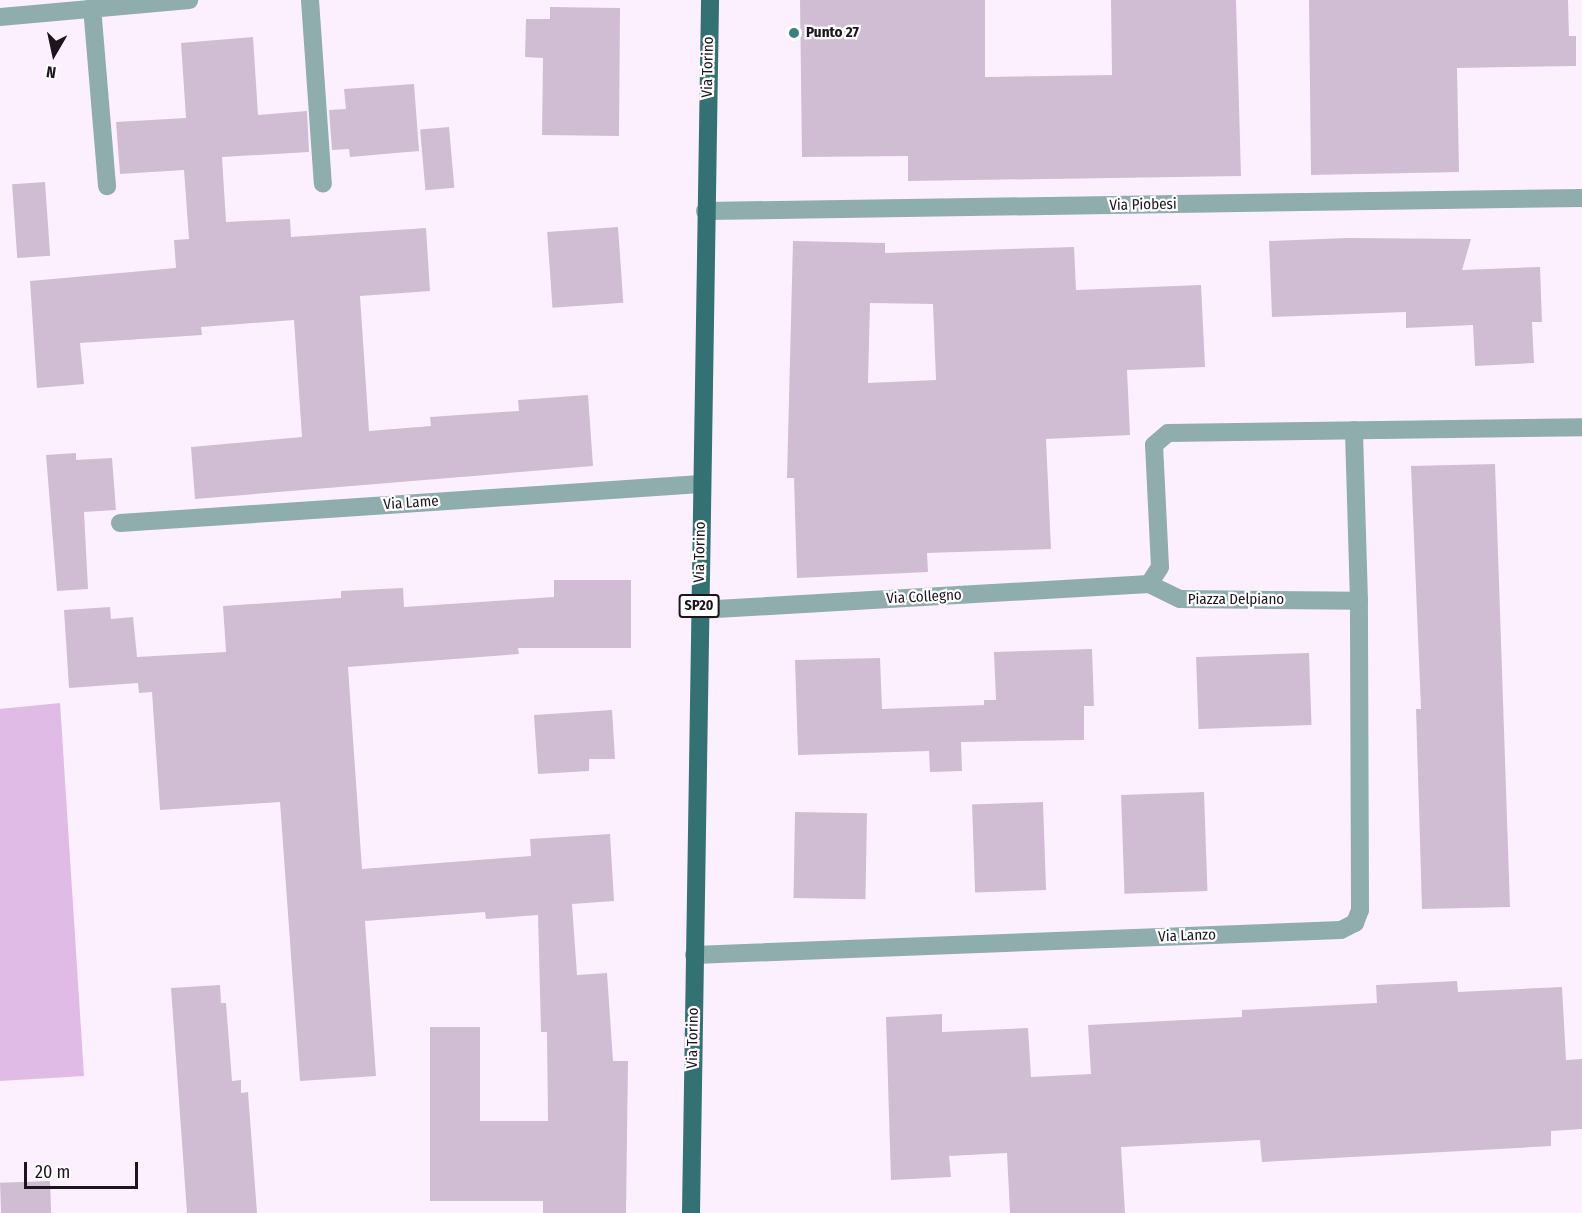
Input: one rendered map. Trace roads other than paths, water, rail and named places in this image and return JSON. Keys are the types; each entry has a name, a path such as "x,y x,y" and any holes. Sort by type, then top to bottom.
{"main road":[{"name":"Via Torino","path":"691,1213 710,0"}],"street":[{"path":"0,17 143,2 189,0"},
{"path":"310,0 322,184"},
{"path":"92,7 107,186"},
{"name":"Via Piobesi","path":"705,212 1582,198"},
{"path":"1149,584 1160,567 1154,445 1168,433 1582,427"},
{"path":"1354,430 1359,600"},
{"name":"Via Lame","path":"120,523 701,484"},
{"name":"Piazza Delpiano","path":"1149,584 1180,599 1359,600"},
{"name":"Via Collegno","path":"699,610 1149,584"},
{"name":"Via Lanzo","path":"694,954 1341,930 1355,923 1360,910 1359,600"}],"place":[{"name":"Punto 27","path":"794,33"}]}
